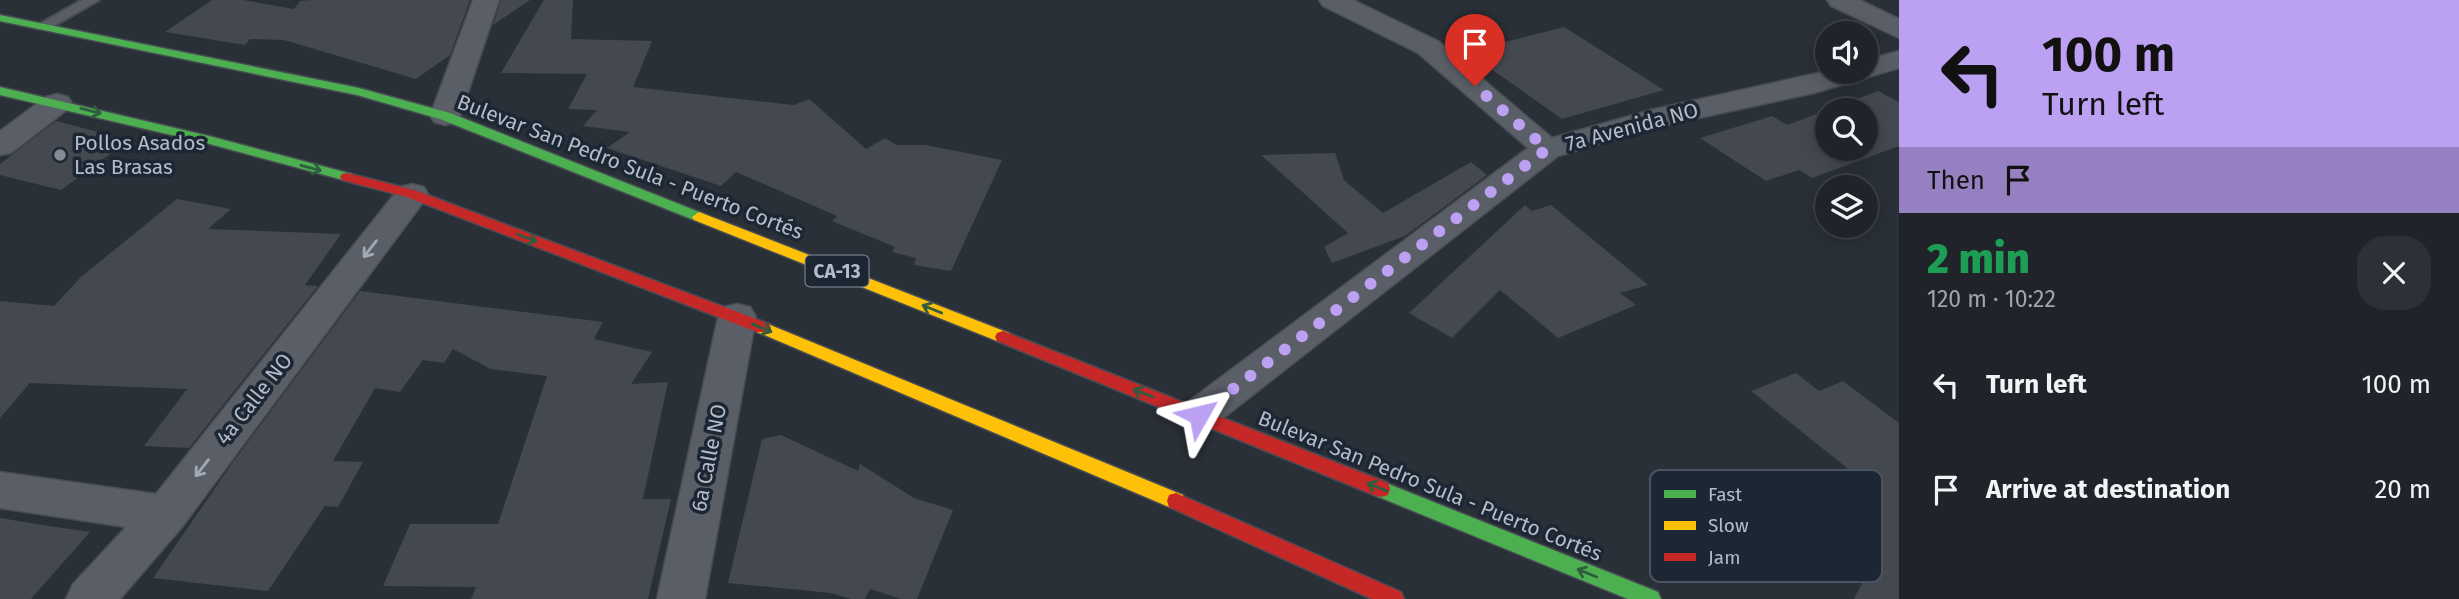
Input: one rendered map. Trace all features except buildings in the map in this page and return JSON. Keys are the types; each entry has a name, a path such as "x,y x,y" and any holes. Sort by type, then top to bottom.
{"highway":[{"name":"Bulevar San Pedro Sula - Puerto Cortés","path":"0,18 45,25 359,92 445,116 1199,415 1651,599"},
{"path":"0,91 57,103 412,194 737,317 1159,493 1394,599"}],"street":[{"path":"445,116 486,0"},
{"path":"1332,0 1428,47 1547,149"},
{"path":"1840,0 1899,30"},
{"path":"1878,66 1899,60"},
{"name":"7a Avenida NO","path":"1199,415 1547,149 1651,119 1815,84"},
{"path":"0,146 57,103"},
{"name":"4a Calle NO","path":"90,599 166,514 412,194"},
{"name":"6a Calle NO","path":"681,599 737,317"},
{"path":"0,490 166,514"}],"lane":[{"path":"45,25 92,0"}],"traffic: fast":[{"path":"0,18 359,92 445,116 699,217"},
{"path":"0,91 209,140 347,177"},
{"path":"1381,489 1651,599"}],"traffic: slow":[{"path":"699,217 1003,337"},
{"path":"763,328 1176,501"}],"traffic: jam":[{"path":"347,177 412,194 763,328"},
{"path":"1003,337 1381,489"},
{"path":"1176,501 1394,599"}],"place":[{"name":"Pollos Asados Las Brasas","path":"60,155"}],"route":[{"path":"1199,415 1547,149 1475,86"}]}
